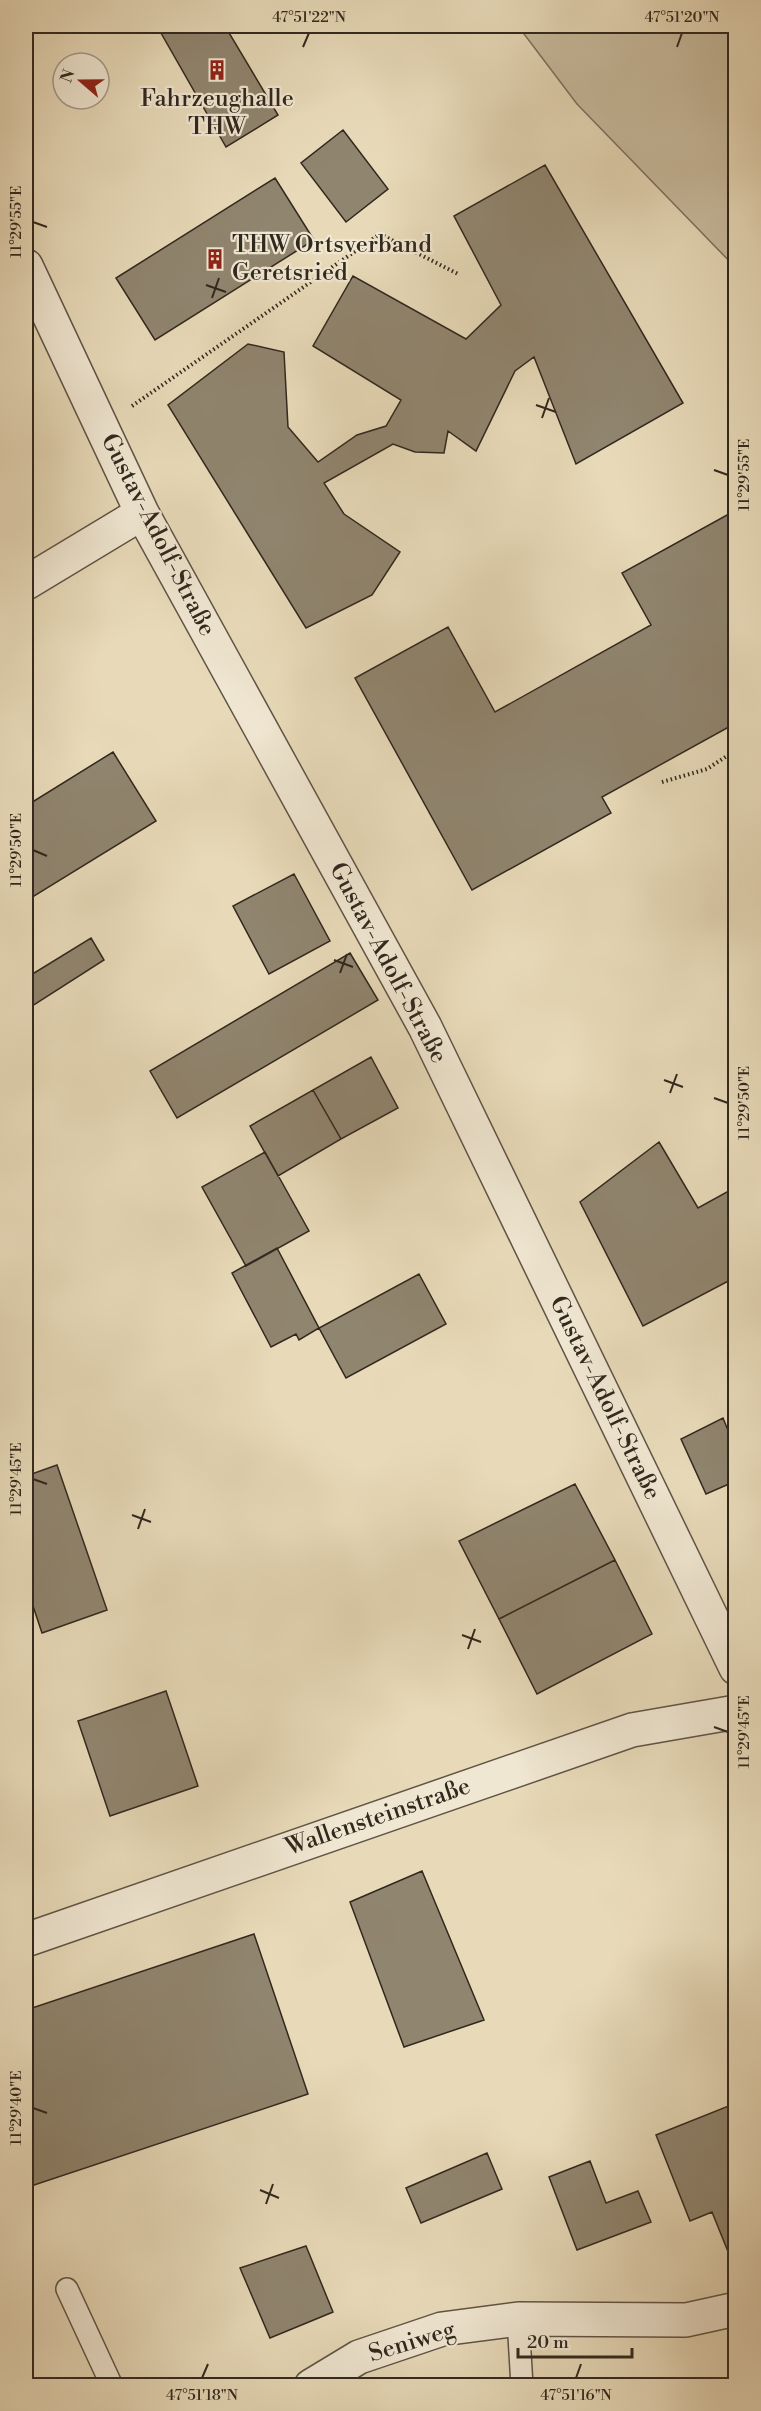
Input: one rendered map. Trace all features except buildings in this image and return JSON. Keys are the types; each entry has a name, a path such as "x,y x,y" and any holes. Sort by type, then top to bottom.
{"street":[{"name":"Gustav-Adolf-Straße","path":"26,266 142,513 425,1027 735,1668"},
{"path":"26,583 142,513"},
{"name":"Wallensteinstraße","path":"26,1940 632,1730 735,1712"},
{"name":"Seniweg","path":"311,2385 359,2357 442,2329 518,2319 686,2320 735,2309"}],"lane":[{"path":"68,2289 112,2385"},
{"path":"518,2319 522,2385"}],"path":[{"path":"101,427 380,234 458,274"},
{"path":"662,782 707,769 735,750"}],"shaded area":[{"path":"518,26 735,26 735,267 577,104"}],"place":[{"name":"Fahrzeughalle THW","path":"217,70"},
{"name":"THW Ortsverband Geretsried","path":"215,259"}]}
